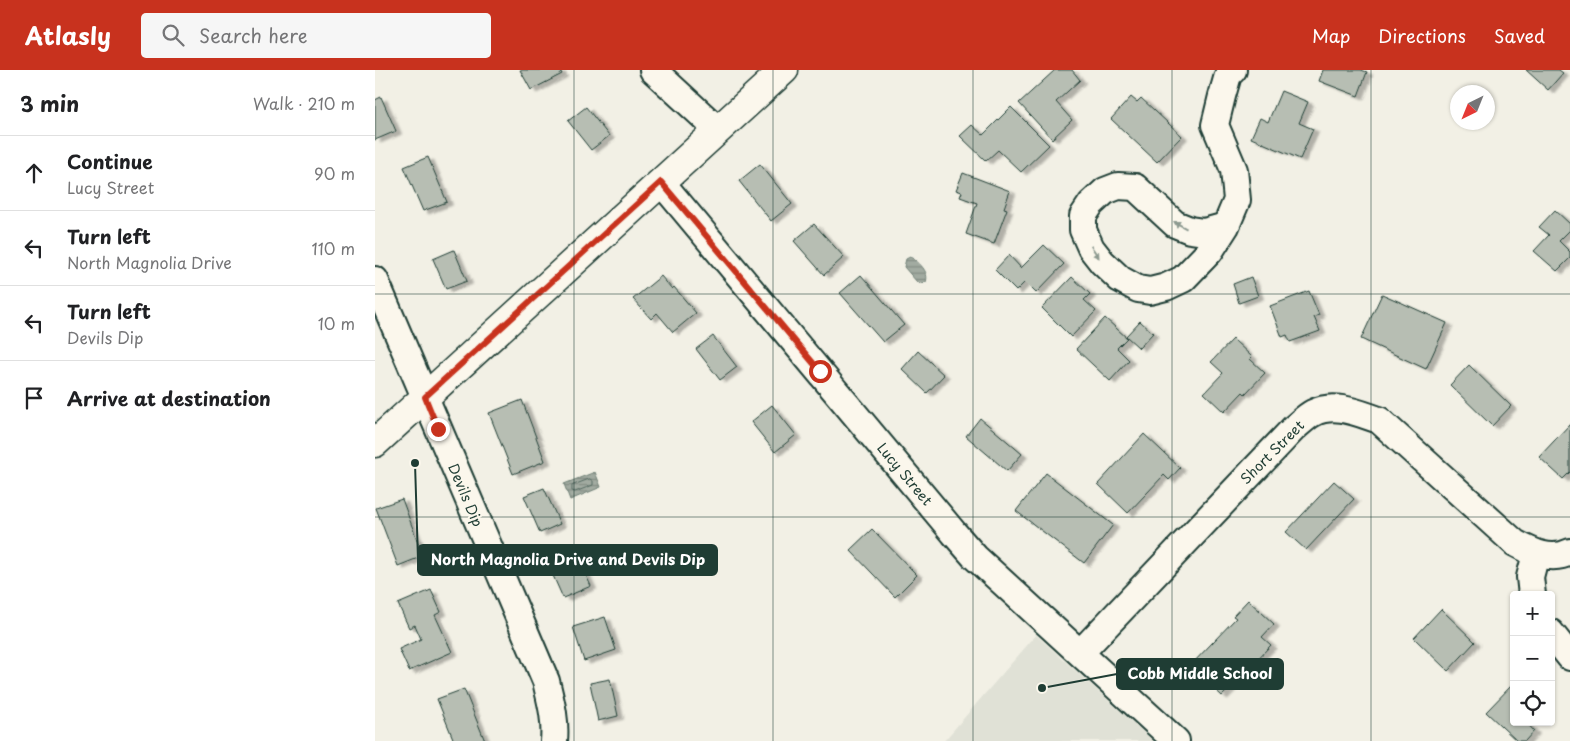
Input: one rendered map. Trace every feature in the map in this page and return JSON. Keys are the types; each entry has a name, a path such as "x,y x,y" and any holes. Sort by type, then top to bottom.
{"main road":[{"path":"375,442 784,70"}],"street":[{"path":"653,70 718,130"},
{"path":"1226,226 1204,232 1190,230 1175,224 1135,187 1118,186 1105,191 1091,204 1083,216 1083,230 1091,248 1102,262 1120,279 1138,289 1150,291 1166,287 1183,279 1210,251 1226,226 1237,200 1234,170 1215,125 1228,75 1233,70"},
{"name":"Lucy Street","path":"661,182 975,556 1176,741"},
{"name":"Devils Dip","path":"375,280 545,681 555,722 554,741"},
{"name":"Short Street","path":"1081,652 1294,428 1312,413 1324,409 1335,408 1353,411 1379,420 1515,543 1536,554 1558,556 1570,552"},
{"path":"1532,591 1530,577 1536,554"},
{"path":"1554,636 1570,656"}],"shaded area":[{"path":"1036,635 1153,741 944,741"}],"water":[{"path":"910,257 920,264 925,271 926,282 917,282 904,267 906,259"},
{"path":"595,472 601,487 570,500 564,484"}],"building":[{"path":"520,70 560,70 562,74 531,90"},
{"path":"1055,70 1072,70 1080,80 1056,102 1072,120 1052,139 1019,103"},
{"path":"1323,70 1361,70 1367,72 1358,96 1319,81"},
{"path":"1526,70 1559,70 1563,73 1548,90"},
{"path":"1281,91 1308,102 1299,123 1313,129 1300,159 1251,138 1260,118 1268,122"},
{"path":"381,97 396,131 375,140 375,100"},
{"path":"1131,97 1137,102 1141,98 1182,136 1157,162 1111,119"},
{"path":"586,107 609,136 591,150 568,121"},
{"path":"1011,107 1049,145 1021,172 998,150 986,161 960,136 972,125 983,135"},
{"path":"428,157 447,202 423,211 404,167"},
{"path":"760,164 792,204 771,221 739,181"},
{"path":"963,173 1010,191 1004,208 1007,209 994,244 966,234 977,203 960,197 962,192 956,190"},
{"path":"1555,210 1570,224 1570,230 1559,241 1570,252 1570,258 1557,271 1534,251 1549,235 1539,227"},
{"path":"814,224 844,257 824,275 794,241"},
{"path":"1044,245 1064,264 1036,293 1025,282 1016,291 995,270 1009,255 1021,268"},
{"path":"454,250 467,281 446,289 433,259"},
{"path":"861,275 904,325 883,342 840,293"},
{"path":"661,276 672,289 674,287 696,313 673,332 657,313 651,319 633,299"},
{"path":"1072,277 1090,294 1084,300 1096,311 1071,337 1042,308"},
{"path":"1251,277 1258,296 1239,303 1233,284"},
{"path":"1309,291 1319,315 1314,317 1320,331 1290,342 1287,335 1282,337 1270,306"},
{"path":"1382,294 1447,323 1426,369 1361,339"},
{"path":"1105,318 1127,338 1117,348 1129,360 1110,381 1076,349"},
{"path":"1140,321 1153,333 1139,348 1126,336"},
{"path":"713,336 737,367 720,380 696,349"},
{"path":"1233,339 1265,373 1224,412 1204,393 1223,373 1211,362"},
{"path":"918,351 944,375 927,393 902,369"},
{"path":"1469,365 1511,406 1492,426 1450,385"},
{"path":"522,400 545,461 513,474 489,413"},
{"path":"772,405 796,435 775,452 751,422"},
{"path":"980,418 1022,454 1007,471 966,436"},
{"path":"1570,424 1570,472 1563,479 1539,457"},
{"path":"1144,434 1180,468 1169,480 1164,475 1128,513 1098,484"},
{"path":"1046,473 1113,525 1084,563 1016,511"},
{"path":"1334,481 1354,499 1306,550 1286,532"},
{"path":"544,488 560,524 540,533 524,496"},
{"path":"402,499 423,556 398,566 376,508"},
{"path":"872,529 917,575 895,597 850,550"},
{"path":"574,550 591,586 563,598 547,562"},
{"path":"431,590 441,612 435,615 452,652 409,671 399,649 421,639 415,625 409,628 398,604"},
{"path":"1248,600 1274,624 1262,637 1271,645 1222,696 1190,666 1236,618 1233,616"},
{"path":"1441,609 1475,642 1448,671 1414,638"},
{"path":"605,617 616,650 584,661 573,627"},
{"path":"610,679 618,716 598,721 590,683"},
{"path":"1510,687 1510,726 1530,726 1534,731 1525,741 1517,741 1486,712"},
{"path":"464,689 485,741 454,741 437,699"}],"place":[{"name":"North Magnolia Drive and Devils Dip","path":"415,463"},
{"name":"Cobb Middle School","path":"1042,688"}],"route":[{"path":"438,429 425,397 661,182 820,371"}]}
